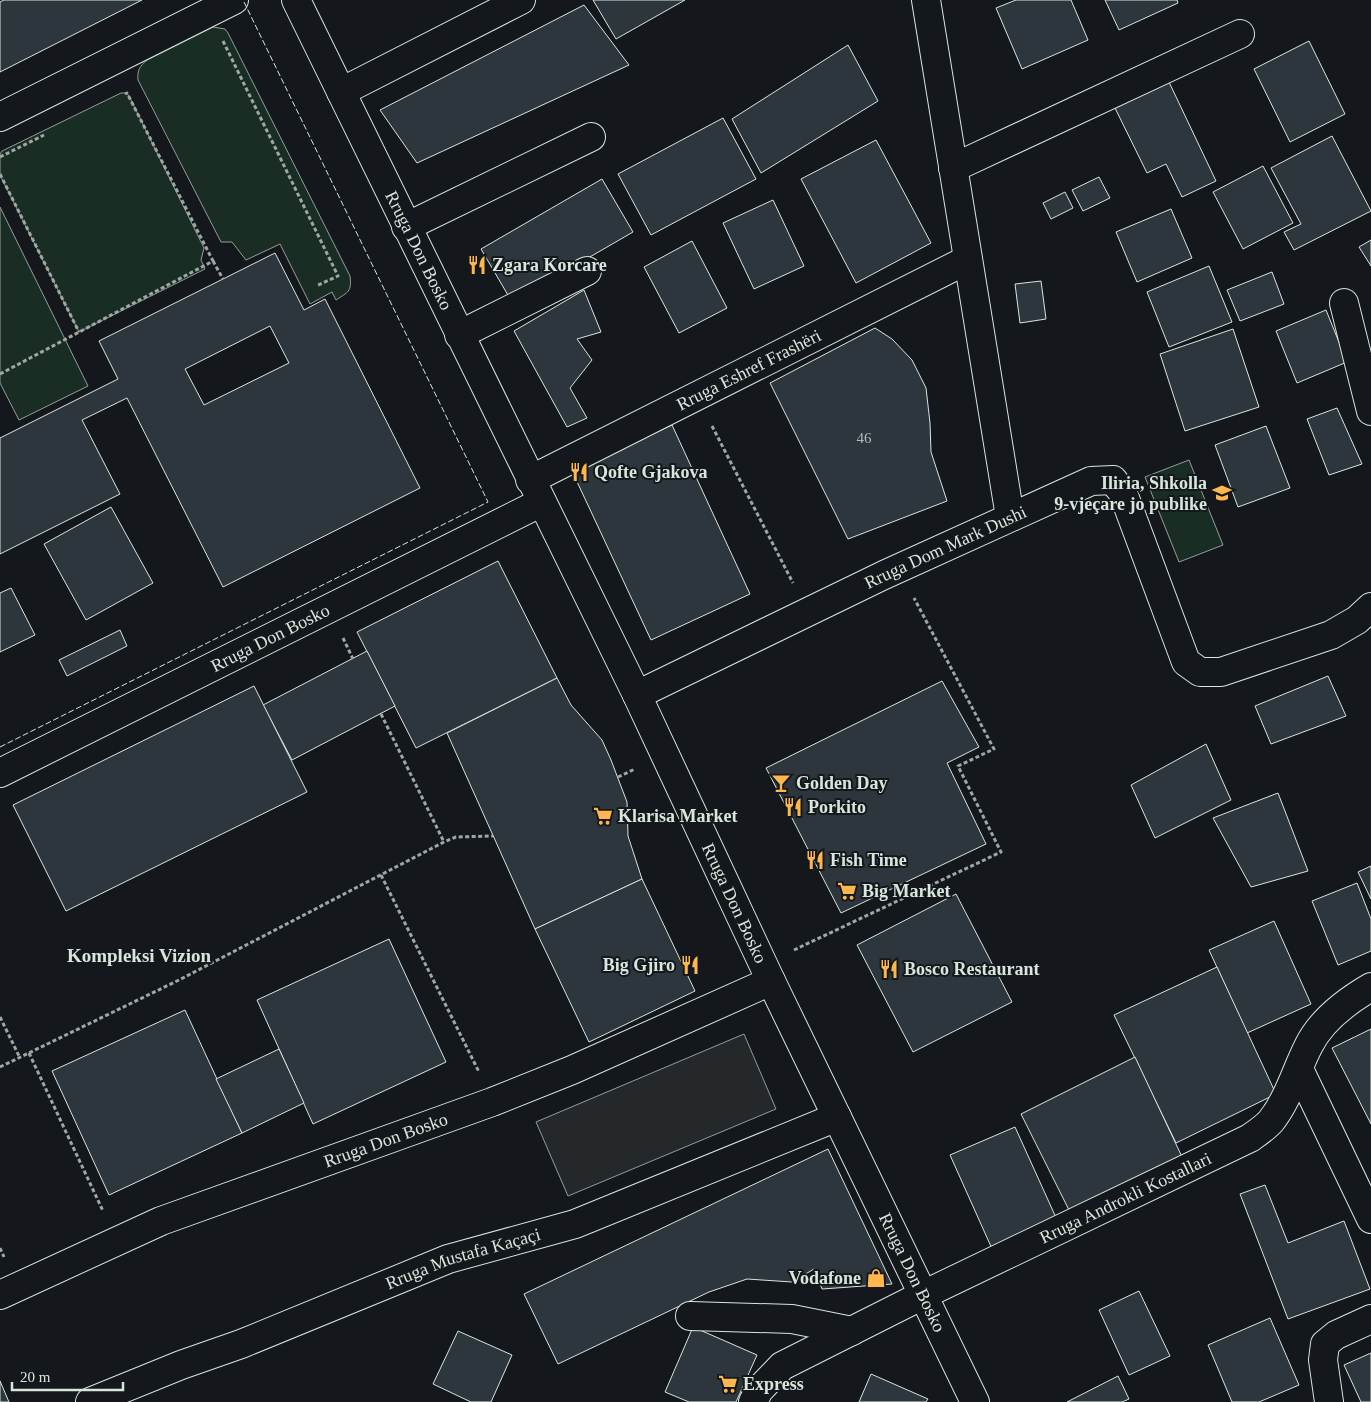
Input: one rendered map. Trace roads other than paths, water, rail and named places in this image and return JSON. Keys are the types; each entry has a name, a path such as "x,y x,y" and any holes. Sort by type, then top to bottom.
{"street":[{"path":"0,117 234,0"},
{"name":"Rruga Don Bosko","path":"296,0 406,228 638,695 767,973 975,1402"},
{"path":"341,92 521,0"},
{"path":"926,0 1010,517"},
{"path":"953,168 1240,34"},
{"path":"406,228 591,137"},
{"name":"Rruga Eshref Frashëri","path":"536,491 697,396 967,260"},
{"path":"459,335 587,271"},
{"path":"1344,303 1371,411"},
{"name":"Rruga Dom Mark Dushi","path":"638,695 899,569 1091,481 1114,480 1123,493 1186,662 1200,672 1221,672 1331,635 1357,620 1371,607"},
{"name":"Rruga Don Bosko","path":"0,773 536,491"},
{"name":"Rruga Don Bosko","path":"0,1295 162,1220 546,1081 767,973"},
{"name":"Rruga Androkli Kostallari","path":"754,1402 759,1390 782,1366 923,1295 1250,1138 1270,1122 1285,1099 1310,1043 1328,1018 1355,996 1371,987"},
{"path":"1299,1069 1371,1219"},
{"name":"Rruga Mustafa Kaçaçi","path":"90,1402 181,1364 241,1344 448,1260 575,1224 837,1117"},
{"path":"690,1316 792,1319 852,1330"},
{"path":"1329,1402 1323,1360 1325,1344 1336,1336 1371,1319"}],"place":[{"name":"Zgara Korcare","path":"477,265"},
{"name":"Qofte Gjakova","path":"579,472"},
{"name":"Iliria, Shkolla 9-vjeçare jo publike","path":"1222,493"},
{"name":"Golden Day","path":"781,783"},
{"name":"Porkito","path":"793,807"},
{"name":"Klarisa Market","path":"603,816"},
{"name":"Fish Time","path":"815,860"},
{"name":"Big Market","path":"847,891"},
{"name":"Big Gjiro","path":"690,965"},
{"name":"Bosco Restaurant","path":"889,969"},
{"name":"Vodafone","path":"876,1278"},
{"name":"Express","path":"728,1384"}],"district":[{"name":"Kompleksi Vizion","path":"139,955"}]}
